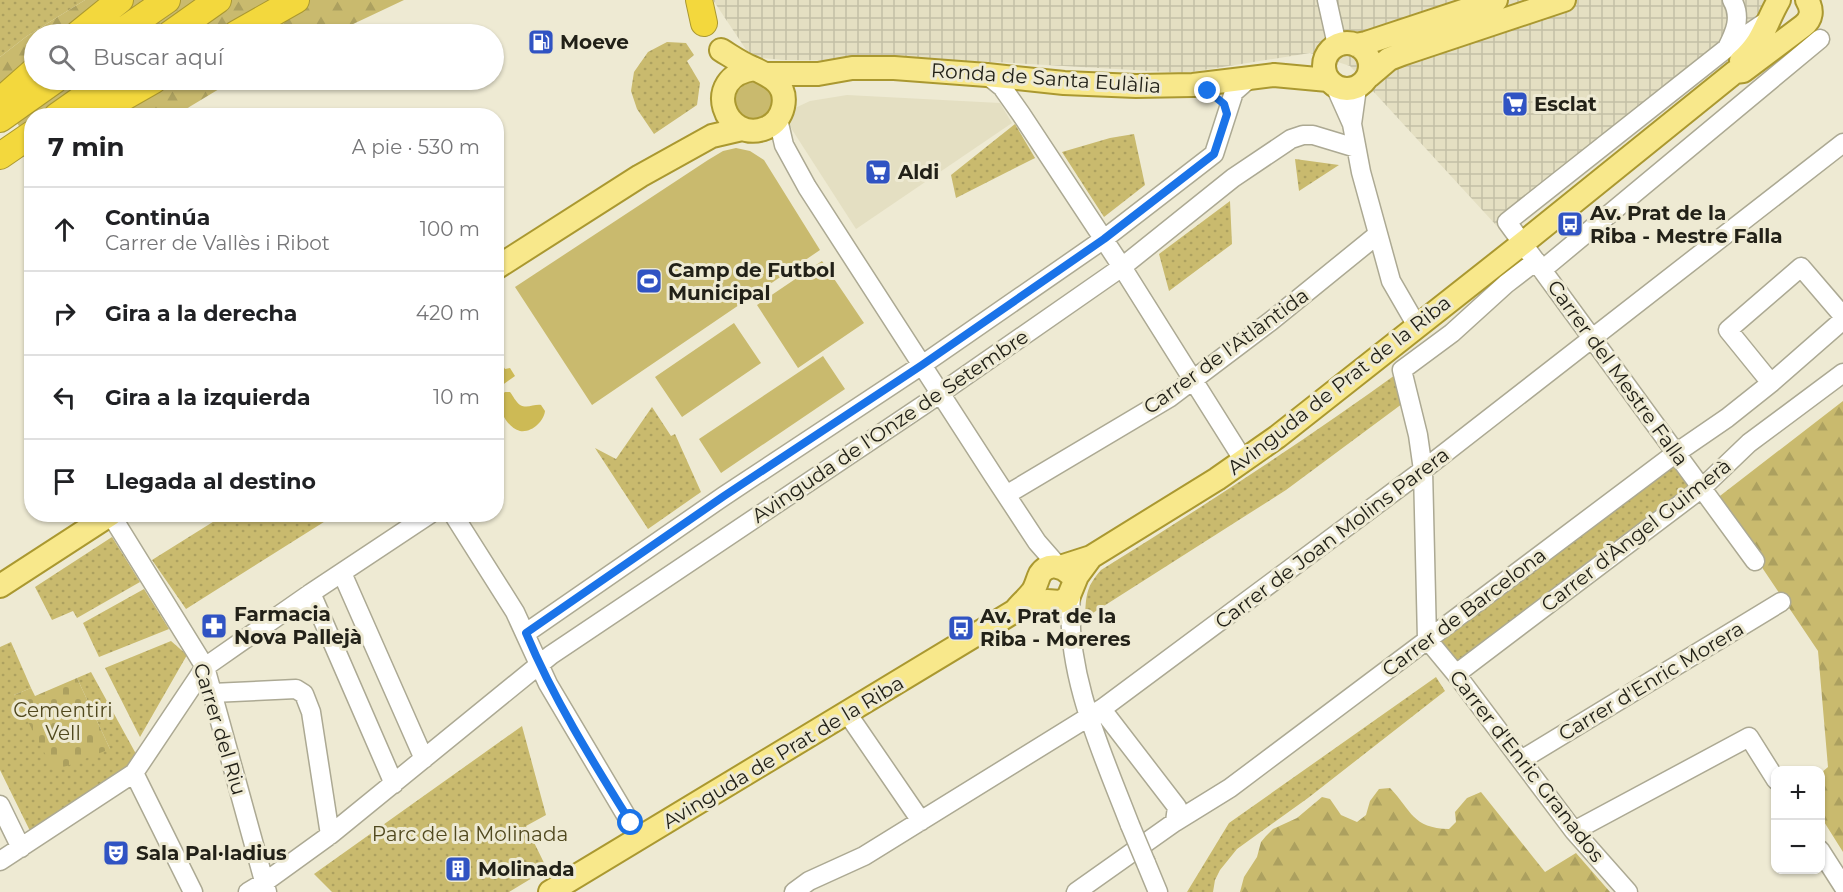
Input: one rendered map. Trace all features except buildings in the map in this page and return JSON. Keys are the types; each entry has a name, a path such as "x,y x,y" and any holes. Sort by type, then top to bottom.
{"highway":[{"path":"90,24 120,0"},
{"path":"132,24 167,0"},
{"path":"184,24 218,0"},
{"path":"254,24 296,0"},
{"path":"0,101 24,80"},
{"path":"0,119 42,90"},
{"path":"68,108 94,90"},
{"path":"105,108 136,90"},
{"path":"0,158 24,140"},
{"path":"0,158 24,148"}],"main road":[{"path":"688,0 702,11 721,50 729,119 750,129"},
{"name":"Ronda de Santa Eulàlia","path":"1274,75 1341,47 1366,43 1496,0"},
{"path":"1347,83 1402,54 1564,0"},
{"name":"Avinguda de Prat de la Riba","path":"550,892 578,885 640,839 1015,611 1032,592 1055,584 1091,557 1244,460 1309,413 1417,326 1534,258 1735,72 1738,64 1754,50 1777,14 1808,22 1814,4"},
{"path":"1341,47 1369,56 1371,64 1347,83 1324,67 1341,47"},
{"path":"721,50 778,83 782,90 781,110"},
{"name":"Ronda de Santa Eulàlia","path":"761,72 818,74 852,68 877,68 1099,85 1193,85 1274,75 1347,83"},
{"path":"640,176 660,156 705,125 716,112 724,91 738,73 761,72"},
{"path":"504,263 640,176 705,139 750,129 766,128 800,86 818,74"},
{"path":"0,586 100,522"}],"street":[{"path":"1327,0 1341,47"},
{"path":"1727,48 1738,20 1737,10 1732,0"},
{"path":"1427,639 1423,470 1418,435 1402,370 1452,333 1534,258 1507,222 1727,48 1777,14"},
{"name":"Avinguda de Prat de la Riba","path":"1534,258 1820,39"},
{"path":"987,75 1002,87 1011,99 1104,239 1244,460"},
{"path":"1233,178 1214,154 1234,92 1250,78"},
{"path":"1011,99 1016,87 1026,79"},
{"path":"1347,83 1356,148 1377,235 1391,281 1417,326"},
{"path":"1193,85 1218,97 1224,104 1227,114"},
{"path":"781,110 784,145 790,159"},
{"path":"750,129 782,149 790,159 1037,542 1055,584 1130,825 1158,892"},
{"name":"Avinguda de l'Onze de Setembre","path":"248,892 266,887 539,664 940,394 1122,267 1233,178 1291,139 1303,135 1325,138 1356,148"},
{"name":"Carrer de Joan Molins Parera","path":"794,892 813,887 1096,712 1423,470 1843,143"},
{"name":"Avinguda de l'Onze de Setembre","path":"526,633 1104,239 1214,154"},
{"name":"Carrer de l'Atlàntida","path":"1006,495 1169,398 1271,321 1377,235"},
{"name":"Carrer del Mestre Falla","path":"1534,258 1755,561"},
{"path":"1771,383 1728,330 1801,267 1843,318"},
{"name":"Carrer de Barcelona","path":"1076,892 1175,822 1230,788 1676,453 1727,418 1771,383 1843,318"},
{"name":"Carrer d'Àngel Guimerà","path":"1456,674 1702,488 1749,443 1843,373"},
{"name":"Carrer del Riu","path":"115,522 205,667 266,887"},
{"path":"0,861 134,773 205,667 418,522"},
{"path":"458,522 515,612 539,664 640,839"},
{"path":"342,573 424,759"},
{"path":"311,593 394,784"},
{"name":"Carrer d'Enric Morera","path":"1521,760 1781,602"},
{"name":"Carrer d'Enric Granados","path":"1427,639 1574,831 1628,892"},
{"path":"212,693 296,689 304,694 311,712 330,835"},
{"path":"1096,712 1107,716 1177,807 1175,822"},
{"path":"847,713 921,821"},
{"path":"1574,831 1749,737 1771,772"},
{"path":"134,773 193,892"},
{"path":"0,806 21,848"},
{"path":"1825,857 1843,886"}],"shaded area":[{"path":"713,0 1778,0 1752,39 1506,236 1350,66 1310,53 1185,73 995,62 783,60 751,57"},
{"path":"847,95 1000,103 1012,123 856,229 782,114 810,101"},
{"path":"504,367 510,368 515,376 504,384"},
{"path":"510,392 523,406 541,405 545,411 540,422 524,431 511,426 504,417 504,393"}],"green space":[{"path":"0,0 85,0 46,24 24,24 24,38 0,57"},
{"path":"85,0 404,0 353,24 46,24"},
{"path":"24,38 24,90 217,90 188,108 24,108 24,135 0,99 0,57"},
{"path":"667,42 686,43 694,55 687,61 700,83 697,105 654,134 637,109 631,91 634,72 648,52"},
{"path":"757,80 773,90 773,110 762,119 753,120 740,113 735,98 738,91 745,85"},
{"path":"1015,124 1035,158 956,198 951,175"},
{"path":"1134,134 1145,185 1104,217 1062,152 1110,138"},
{"name":"Camp de Futbol Municipal","path":"736,148 750,151 764,160 820,250 592,405 515,287 708,160 723,151"},
{"path":"1295,159 1339,165 1299,191"},
{"path":"1230,201 1232,244 1169,291 1159,254"},
{"path":"822,261 864,323 798,368 757,305"},
{"path":"734,323 761,363 682,417 655,377"},
{"path":"823,356 845,389 721,473 699,439"},
{"path":"1402,370 1410,398 1286,490 1085,618 1088,592 1092,581 1101,570 1253,473"},
{"path":"1843,401 1843,852 1825,823 1825,770 1828,767 1818,651 1716,499"},
{"path":"652,407 671,436 675,434 701,492 648,529 595,448 616,459"},
{"path":"1676,453 1702,488 1454,667 1431,640"},
{"path":"213,522 324,522 186,609 152,560"},
{"path":"112,537 140,582 77,618 73,611 52,620 35,587"},
{"path":"144,589 169,629 99,657 83,623"},
{"path":"171,641 187,655 140,737 105,668"},
{"path":"11,642 31,688 14,695 110,749 77,678 91,672 141,763 34,839 0,770 0,647"},
{"path":"1436,677 1445,691 1308,798 1237,849 1220,870 1213,892 1187,892 1229,823"},
{"name":"Cementiri Vell","path":"77,678 110,749 54,771 14,695 31,688 35,696"},
{"name":"Parc de la Molinada","path":"522,726 546,815 526,826 547,869 509,892 332,892 314,874"},
{"path":"1390,788 1420,822 1437,828 1449,829 1456,822 1455,812 1467,798 1481,792 1545,872 1576,853 1610,892 1240,892 1244,877 1257,857 1261,842 1273,829 1297,818 1322,797 1330,799 1341,815 1357,822 1366,815 1370,801 1379,789"}],"place":[{"name":"Moeve","path":"541,42"},
{"name":"Esclat","path":"1515,104"},
{"name":"Aldi","path":"878,172"},
{"name":"Av. Prat de la Riba - Mestre Falla","path":"1570,224"},
{"name":"Camp de Futbol Municipal","path":"649,281"},
{"name":"Farmacia Nova Pallejà","path":"214,626"},
{"name":"Av. Prat de la Riba - Moreres","path":"961,628"},
{"name":"Sala Pal·ladius","path":"116,853"},
{"name":"Molinada","path":"458,869"}],"route":[{"path":"631,823 548,684 526,633 1104,239 1214,154 1227,114 1224,104 1208,91"}]}
